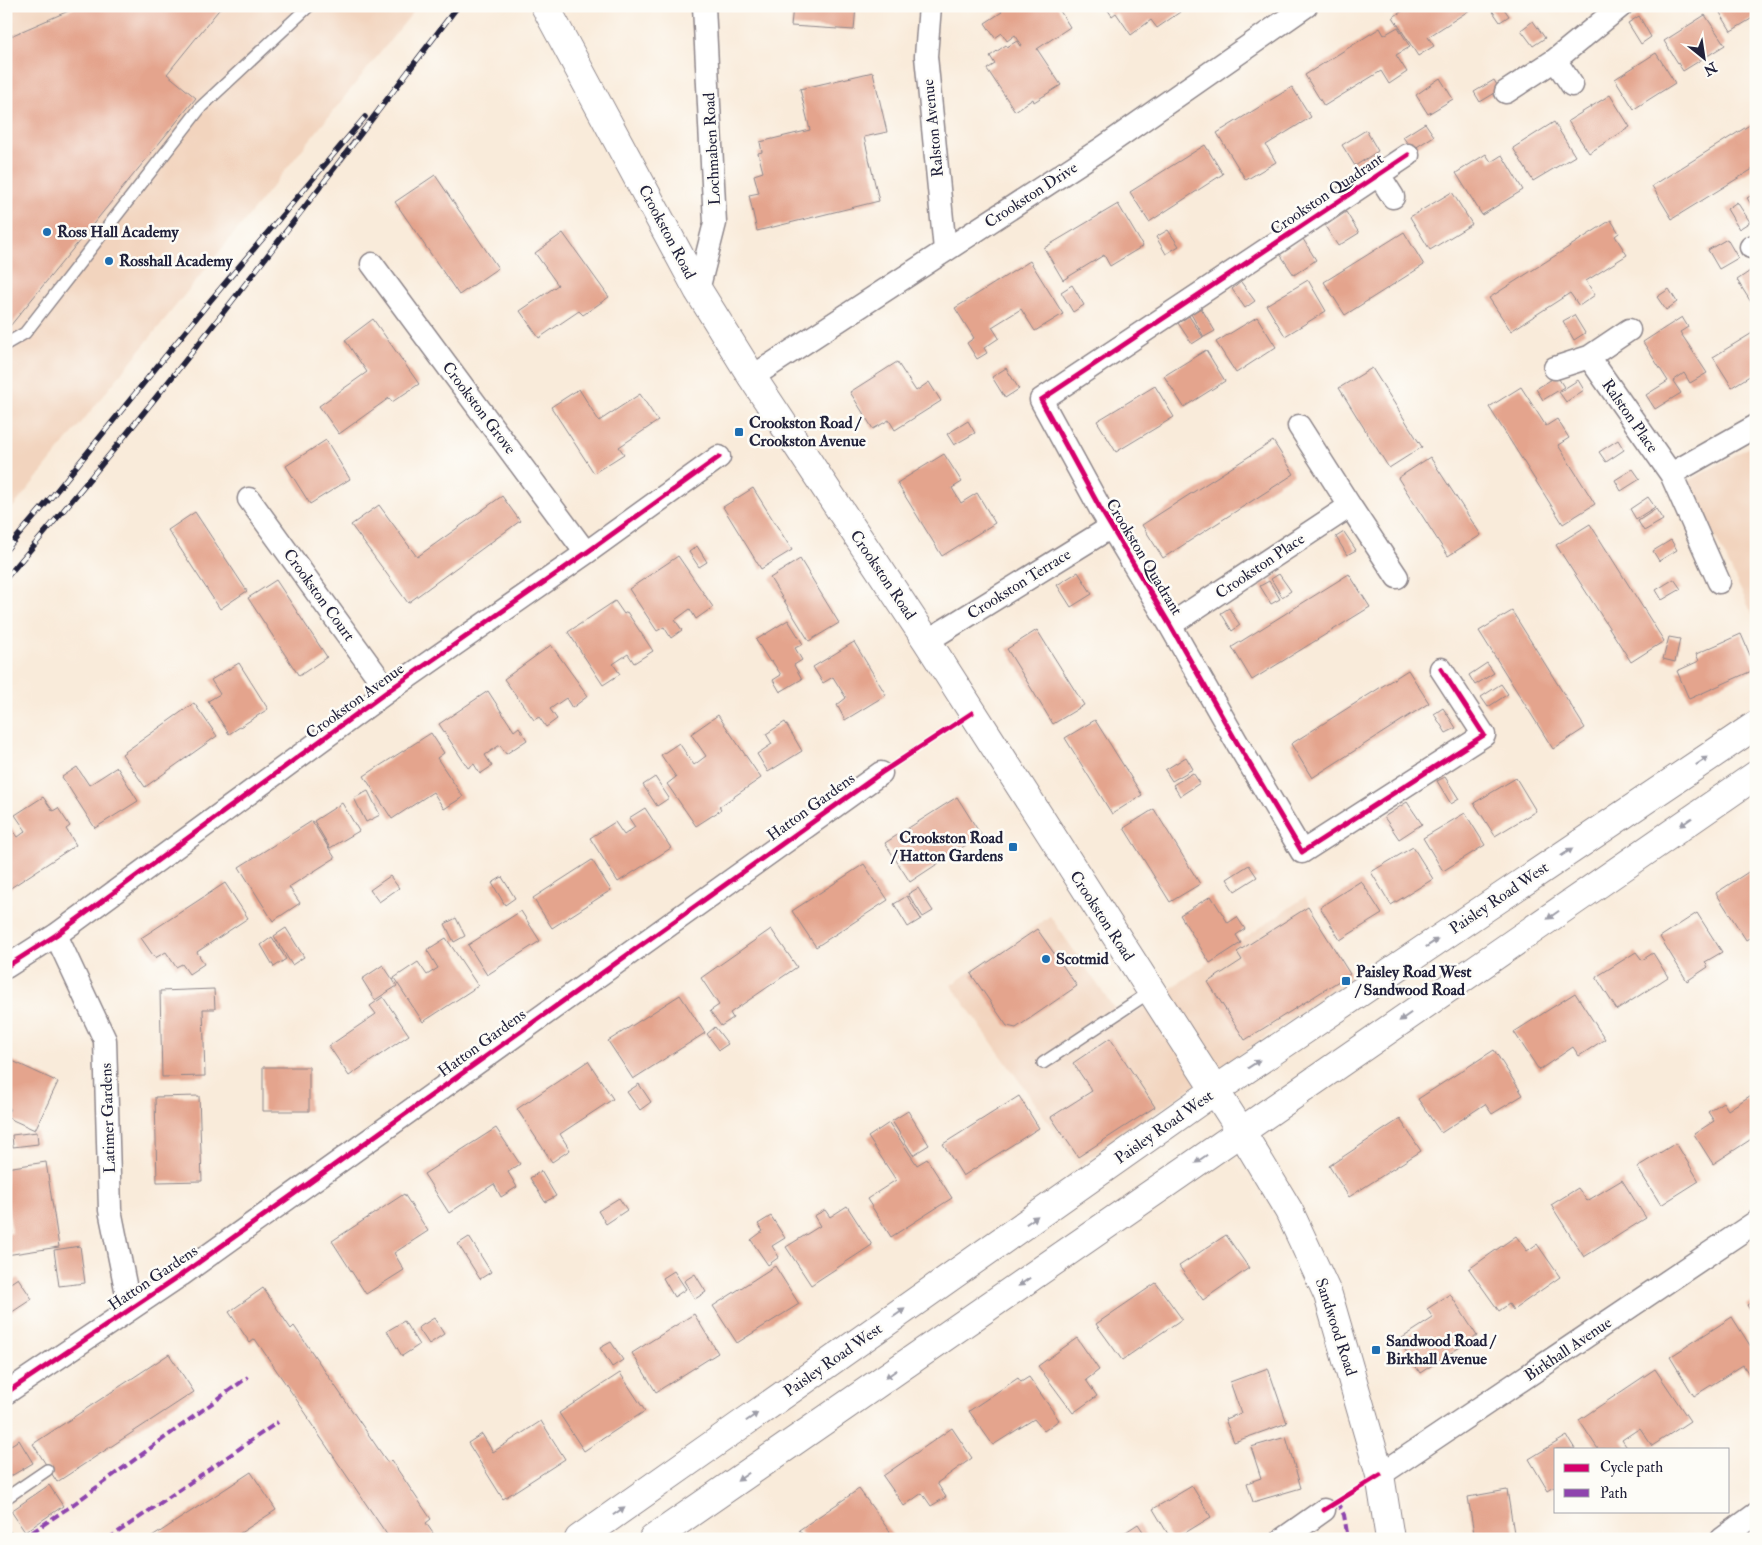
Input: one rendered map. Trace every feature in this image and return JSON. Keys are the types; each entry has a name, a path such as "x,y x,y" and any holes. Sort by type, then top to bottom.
{"main road":[{"name":"Crookston Road","path":"545,6 698,290 752,377 927,641 1150,992 1241,1131"},
{"name":"Paisley Road West","path":"579,1539 1214,1091 1756,725"},
{"path":"653,1539 1756,775"},
{"name":"Sandwood Road","path":"1241,1131 1290,1211 1328,1294 1380,1475 1390,1539"}],"street":[{"name":"Lochmaben Road","path":"698,290 716,222 704,6"},
{"name":"Ralston Avenue","path":"930,6 926,56 945,250"},
{"name":"Crookston Drive","path":"752,377 1102,149 1306,6"},
{"path":"1506,92 1555,60 1621,6"},
{"path":"1555,60 1572,85"},
{"name":"Crookston Quadrant","path":"1408,155 1041,400 1111,527 1302,852 1484,735 1441,669"},
{"name":"Crookston Quadrant","path":"1379,175 1393,197"},
{"name":"Crookston Grove","path":"372,264 586,553"},
{"path":"1555,368 1589,357 1629,330"},
{"name":"Ralston Place","path":"1589,357 1671,474 1719,582"},
{"path":"1299,426 1397,577"},
{"path":"1671,474 1756,426"},
{"name":"Crookston Avenue","path":"6,967 56,935 388,691 720,457"},
{"name":"Crookston Court","path":"249,499 388,691"},
{"name":"Crookston Place","path":"1170,625 1350,506"},
{"name":"Crookston Terrace","path":"927,641 1111,527"},
{"name":"Hatton Gardens","path":"6,1393 197,1264 881,773"},
{"name":"Latimer Gardens","path":"56,935 105,1040 110,1210 130,1309"},
{"name":"Birkhall Avenue","path":"1380,1475 1756,1222"},
{"path":"1283,1539 1324,1510"},
{"path":"1722,1539 1756,1514"}],"lane":[{"path":"6,344 26,333 201,107 309,6"},
{"path":"1042,1063 1150,992"},
{"path":"6,1498 47,1470"}],"shaded area":[{"name":"Rosshall Academy","path":"6,6 418,6 6,516"},
{"path":"1756,443 1756,622 1689,481"},
{"path":"1305,897 1351,978 1079,1165 951,985 1050,916 1123,1021"}],"building":[{"name":"Ross Hall Academy","path":"75,6 222,6 167,74 196,98 6,331 6,113 9,110 6,104 6,38 73,9"},
{"path":"793,6 856,6 854,30 791,26"},
{"path":"998,6 1057,6 1070,27 1037,49 1061,85 1034,102 1033,99 1015,111 987,69 995,64 990,56 1006,45 1007,47 1017,41 1020,46 1022,45 1015,35 1007,41 1002,33 995,38 985,23 1002,12"},
{"path":"1105,6 1176,6 1180,12 1157,28 1151,20 1131,35 1116,13 1112,16"},
{"path":"1410,6 1476,6 1428,37 1434,46 1418,56 1393,17"},
{"path":"1489,6 1502,6 1509,16 1500,22"},
{"path":"1716,6 1756,6 1756,16 1731,31"},
{"path":"1705,15 1725,45 1683,71 1664,41"},
{"path":"1639,16 1651,37 1641,44 1628,23"},
{"path":"1533,21 1545,38 1533,46 1521,30"},
{"path":"1398,27 1410,47 1396,55 1407,72 1389,84 1381,71 1324,106 1305,75 1380,28 1384,35"},
{"path":"1656,53 1675,83 1634,109 1615,79"},
{"path":"873,72 887,132 864,137 879,201 757,231 749,195 759,193 754,175 763,172 758,153 762,152 760,142 810,130 800,89"},
{"path":"1440,78 1453,99 1428,114 1416,95"},
{"path":"1494,80 1500,90 1480,102 1474,92"},
{"path":"1292,87 1311,117 1266,145 1276,162 1246,180 1217,133"},
{"path":"1610,95 1630,127 1589,153 1568,121"},
{"path":"1756,121 1756,167 1672,219 1652,186"},
{"path":"1554,122 1575,156 1533,181 1513,148"},
{"path":"1425,123 1434,136 1412,150 1403,137"},
{"path":"1366,130 1378,151 1355,166 1342,145"},
{"path":"1205,145 1223,174 1149,222 1130,192"},
{"path":"1486,154 1491,162 1502,155 1523,190 1482,215 1456,173"},
{"path":"435,175 498,268 459,295 395,202"},
{"path":"1452,192 1472,224 1430,250 1410,217"},
{"path":"1756,193 1756,212 1747,198"},
{"path":"1737,202 1750,222 1739,229 1727,209"},
{"path":"1118,204 1143,246 1110,266 1104,255 1063,280 1044,248"},
{"path":"1346,212 1359,233 1338,246 1325,226"},
{"path":"1611,220 1619,233 1615,236 1627,255 1586,281 1595,295 1579,306 1570,293 1511,331 1489,298"},
{"path":"1168,230 1179,246 1166,254 1156,237"},
{"path":"1404,232 1424,265 1345,315 1324,282"},
{"path":"563,233 609,297 583,315 579,311 539,338 520,311 558,285 535,253"},
{"path":"1303,239 1316,260 1294,275 1280,254"},
{"path":"1727,239 1738,258 1719,269 1708,250"},
{"path":"1030,261 1063,314 1035,331 1021,309 992,327 999,338 984,348 987,353 977,359 967,343 974,338 955,308"},
{"path":"1756,267 1756,310 1737,280"},
{"path":"1308,280 1326,311 1285,336 1266,305"},
{"path":"1241,282 1255,301 1245,308 1232,289"},
{"path":"1072,285 1084,305 1073,312 1061,292"},
{"path":"1669,289 1677,302 1666,310 1657,297"},
{"path":"1201,308 1215,331 1204,337 1191,314"},
{"path":"1574,315 1585,333 1574,340 1563,321"},
{"path":"1189,316 1203,337 1192,344 1178,323"},
{"path":"1257,317 1276,347 1236,373 1216,342"},
{"path":"1682,317 1688,327 1680,332 1707,373 1690,383 1684,373 1673,381 1681,393 1655,409 1646,395 1668,381 1643,342"},
{"path":"373,319 419,384 392,402 389,398 339,434 319,406 367,372 345,340"},
{"path":"1754,332 1756,335 1756,372 1732,387 1713,357"},
{"path":"1206,350 1225,381 1184,407 1164,376"},
{"path":"897,362 916,391 929,382 941,401 895,430 889,420 873,429 850,392"},
{"path":"1006,368 1019,389 1005,398 992,377"},
{"path":"1372,368 1422,447 1389,468 1339,388"},
{"path":"1557,376 1564,387 1543,400 1536,389"},
{"path":"1578,380 1584,390 1566,402 1559,392"},
{"path":"1155,386 1174,417 1116,452 1097,421"},
{"path":"1521,387 1546,426 1557,419 1569,438 1558,445 1595,504 1563,524 1489,407"},
{"path":"579,389 599,421 640,394 658,421 619,447 624,454 594,473 551,407"},
{"path":"968,421 975,433 954,445 947,434"},
{"path":"326,440 350,479 310,504 286,466"},
{"path":"1618,440 1624,450 1606,462 1599,452"},
{"path":"1273,441 1294,474 1163,558 1142,525"},
{"path":"944,454 962,482 952,488 961,503 977,493 995,523 942,556 897,483"},
{"path":"1430,457 1481,535 1448,556 1398,478"},
{"path":"1633,469 1640,479 1621,491 1615,480"},
{"path":"753,488 792,550 761,569 723,507"},
{"path":"502,496 520,521 408,603 351,525 379,505 417,557"},
{"path":"1648,497 1655,507 1636,519 1630,509"},
{"path":"1656,509 1663,520 1644,531 1638,521"},
{"path":"195,512 247,591 220,609 168,530"},
{"path":"1590,524 1664,641 1631,662 1556,545"},
{"path":"1344,532 1356,550 1347,555 1336,537"},
{"path":"1671,540 1677,550 1659,561 1653,551"},
{"path":"697,546 707,562 699,567 689,552"},
{"path":"678,556 713,607 696,619 690,609 675,620 682,630 671,638 664,627 657,631 629,589"},
{"path":"800,559 839,623 809,641 770,578"},
{"path":"1078,572 1092,594 1071,607 1057,585"},
{"path":"1279,574 1291,591 1282,597 1271,579"},
{"path":"1349,574 1370,607 1252,680 1232,647"},
{"path":"1674,579 1681,589 1662,600 1656,590"},
{"path":"276,580 327,657 299,676 248,598"},
{"path":"1269,581 1280,599 1271,604 1260,586"},
{"path":"615,601 624,614 627,612 653,651 634,663 628,654 613,664 620,674 603,685 568,632"},
{"path":"1229,608 1240,625 1232,631 1221,613"},
{"path":"1512,611 1585,728 1553,749 1479,631"},
{"path":"788,620 803,644 795,648 802,660 794,665 802,679 780,692 773,680 781,675 756,640"},
{"path":"1037,630 1084,705 1053,724 1007,649"},
{"path":"1741,634 1756,669 1689,699 1677,671 1699,661 1696,654"},
{"path":"1669,637 1680,639 1675,662 1663,659"},
{"path":"854,642 886,695 845,720 837,705 846,698 833,677 823,683 813,667"},
{"path":"551,645 588,696 572,708 566,698 550,709 557,719 546,727 539,717 534,720 504,679"},
{"path":"239,663 268,709 229,734 208,701 220,694 211,680"},
{"path":"1487,663 1494,673 1475,685 1469,675"},
{"path":"1408,670 1429,703 1312,778 1291,744"},
{"path":"1501,684 1508,694 1488,707 1481,697"},
{"path":"488,691 514,731 519,727 527,740 506,754 500,745 485,755 492,766 480,774 474,764 468,768 439,724"},
{"path":"194,703 217,736 145,787 122,754"},
{"path":"1443,708 1456,728 1446,733 1434,714"},
{"path":"718,715 761,778 719,807 721,810 696,826 667,784 676,777 661,755 679,743 694,765 706,756 691,734"},
{"path":"1095,720 1142,795 1112,814 1065,738"},
{"path":"785,722 802,751 768,772 757,754 772,744 766,734"},
{"path":"431,733 444,753 437,758 463,797 444,809 433,792 392,819 364,776"},
{"path":"1186,757 1193,769 1172,781 1165,770"},
{"path":"77,767 89,785 117,767 138,801 95,828 62,777"},
{"path":"1193,773 1200,783 1180,796 1173,785"},
{"path":"655,777 669,798 657,806 643,785"},
{"path":"1445,777 1459,799 1451,804 1437,781"},
{"path":"1516,778 1536,811 1495,836 1474,803"},
{"path":"368,791 380,815 366,822 354,798"},
{"path":"43,797 53,811 58,808 70,826 66,829 76,845 6,891 6,829 10,826 18,837 26,831 15,815"},
{"path":"957,797 981,835 910,882 885,843"},
{"path":"1407,802 1422,824 1399,839 1384,817"},
{"path":"342,803 359,831 330,848 314,821"},
{"path":"645,808 671,848 618,882 590,838 615,822 624,835 635,827 629,818"},
{"path":"1154,809 1200,884 1170,902 1124,828"},
{"path":"1465,813 1485,845 1443,871 1423,838"},
{"path":"312,821 335,858 289,887 300,903 273,921 239,867"},
{"path":"1413,847 1433,879 1391,905 1371,872"},
{"path":"592,860 611,890 552,928 533,898"},
{"path":"864,864 888,900 816,947 792,911"},
{"path":"1249,865 1257,877 1235,891 1227,879"},
{"path":"1756,867 1756,934 1746,940 1716,893"},
{"path":"390,876 399,888 379,902 370,890"},
{"path":"502,877 515,898 505,905 492,883"},
{"path":"1361,881 1382,914 1340,940 1320,907"},
{"path":"225,883 248,918 197,952 204,964 189,974 182,964 176,967 166,952 155,958 141,938"},
{"path":"918,888 933,911 923,917 908,894"},
{"path":"907,896 921,919 908,927 894,904"},
{"path":"1211,896 1228,923 1237,917 1245,929 1236,935 1241,943 1210,963 1180,915"},
{"path":"1308,907 1350,974 1245,1040 1208,982 1242,960 1237,952"},
{"path":"521,911 540,941 487,975 468,945"},
{"path":"1697,913 1722,952 1705,962 1708,967 1687,981 1660,937"},
{"path":"456,918 465,936 454,942 445,924"},
{"path":"286,928 304,957 292,965 274,936"},
{"path":"771,929 797,967 730,1013 733,1018 721,1026 710,1011 719,1005 701,978"},
{"path":"1037,929 1077,986 1016,1028 1007,1026 971,974"},
{"path":"272,937 286,959 274,967 261,945"},
{"path":"446,938 478,986 423,1022 394,978 418,962 427,975 438,968 427,950"},
{"path":"1636,952 1642,960 1653,953 1668,977 1617,1010 1596,977"},
{"path":"383,965 397,986 375,1000 362,979"},
{"path":"214,989 215,1009 203,1009 205,1076 162,1077 160,991"},
{"path":"1575,993 1605,1039 1579,1056 1573,1047 1539,1070 1514,1032"},
{"path":"680,995 705,1033 633,1079 608,1041"},
{"path":"383,997 409,1035 349,1076 329,1046 376,1014 370,1006"},
{"path":"715,1027 728,1044 719,1050 707,1034"},
{"path":"1110,1038 1155,1107 1078,1157 1051,1117 1092,1091 1073,1063"},
{"path":"1494,1050 1523,1095 1492,1114 1485,1104 1441,1133 1418,1099"},
{"path":"6,1058 58,1082 35,1130 6,1117 10,1108 6,1106"},
{"path":"588,1061 613,1099 560,1134 570,1150 552,1162 517,1109"},
{"path":"263,1067 309,1067 309,1111 263,1111"},
{"path":"639,1084 651,1102 640,1110 627,1092"},
{"path":"1756,1092 1756,1136 1713,1164 1694,1134 1714,1121 1708,1112 1723,1102 1728,1110"},
{"path":"199,1096 202,1181 157,1182 155,1097"},
{"path":"1019,1096 1039,1128 963,1176 943,1144"},
{"path":"908,1111 929,1145 913,1155 892,1121"},
{"path":"1400,1119 1421,1151 1349,1197 1329,1166"},
{"path":"889,1123 917,1165 927,1159 952,1198 891,1237 867,1199 896,1180 868,1137"},
{"path":"496,1128 520,1164 508,1172 517,1187 501,1197 494,1184 449,1213 424,1174"},
{"path":"37,1132 38,1144 13,1147 12,1135"},
{"path":"1676,1143 1699,1181 1661,1205 1637,1167"},
{"path":"46,1162 59,1247 6,1255 6,1234 12,1233 6,1194 6,1168"},
{"path":"541,1171 556,1196 545,1202 530,1178"},
{"path":"1622,1180 1646,1218 1584,1257 1551,1205 1578,1188 1587,1201"},
{"path":"404,1194 428,1231 394,1253 404,1270 366,1294 332,1241"},
{"path":"619,1198 627,1210 606,1224 598,1211"},
{"path":"847,1206 872,1245 811,1285 786,1247 820,1226 814,1216 825,1210 830,1217"},
{"path":"771,1216 785,1238 772,1246 779,1257 768,1265 751,1240 763,1231 758,1224"},
{"path":"1226,1235 1249,1268 1203,1300 1179,1266"},
{"path":"1516,1236 1527,1251 1537,1244 1560,1277 1513,1310 1509,1304 1499,1311 1469,1269"},
{"path":"469,1237 491,1272 480,1279 458,1244"},
{"path":"80,1246 85,1283 59,1286 54,1250"},
{"path":"775,1266 799,1304 737,1343 713,1306"},
{"path":"674,1271 686,1289 674,1297 663,1278"},
{"path":"695,1274 706,1292 695,1299 684,1281"},
{"path":"18,1278 32,1299 6,1316 6,1286"},
{"path":"1156,1283 1182,1319 1122,1360 1096,1324"},
{"path":"263,1288 291,1329 294,1326 388,1463 391,1460 431,1519 426,1523 437,1539 390,1539 255,1339 250,1343 229,1312"},
{"path":"1450,1294 1477,1336 1420,1373 1399,1340 1433,1318 1427,1309"},
{"path":"1756,1299 1756,1319 1747,1305"},
{"path":"694,1314 718,1353 656,1392 632,1353"},
{"path":"1732,1317 1756,1355 1756,1370 1749,1374 1743,1365 1694,1396 1670,1357"},
{"path":"434,1318 444,1334 429,1344 418,1328"},
{"path":"404,1321 419,1345 402,1356 387,1331"},
{"path":"1077,1338 1099,1370 1086,1380 1097,1396 1073,1413 1038,1366"},
{"path":"611,1342 623,1360 612,1367 600,1348"},
{"path":"169,1354 194,1392 57,1482 33,1444"},
{"path":"1268,1368 1287,1423 1234,1442 1225,1419 1241,1413 1230,1382"},
{"path":"1655,1369 1690,1421 1652,1446 1640,1428 1622,1440 1627,1448 1597,1448 1579,1420"},
{"path":"620,1373 645,1411 584,1451 559,1413"},
{"path":"1029,1377 1059,1420 1044,1431 1034,1419 993,1445 969,1411 1018,1378 1021,1382"},
{"path":"541,1421 565,1459 503,1499 468,1443 482,1434 493,1452"},
{"path":"952,1428 972,1458 937,1483 946,1497 931,1506 922,1493 904,1506 883,1476"},
{"path":"1567,1436 1574,1448 1554,1448 1554,1487 1548,1491 1529,1459"},
{"path":"1286,1437 1301,1488 1253,1502 1247,1483 1261,1478 1251,1447"},
{"path":"19,1440 33,1463 6,1479 6,1448"},
{"path":"251,1472 276,1510 231,1539 149,1539"},
{"path":"49,1485 63,1506 25,1532 11,1511"},
{"path":"1192,1486 1211,1517 1175,1539 1171,1539 1153,1509"},
{"path":"859,1489 895,1539 806,1539 799,1530"},
{"path":"1507,1490 1515,1539 1475,1539 1468,1497"},
{"path":"1138,1524 1148,1539 1115,1539"}],"railway":[{"path":"6,578 65,509 180,367 458,6"},
{"path":"6,550 54,494 210,301 365,117"}],"marked path":[{"path":"22,1539 71,1506 248,1377"},
{"path":"108,1539 278,1422"},
{"path":"1337,1502 1344,1515 1348,1539"}],"cycle path":[{"path":"1408,155 1041,400 1100,508 1302,852 1484,735 1441,669"},
{"path":"6,967 56,935 388,691 586,553 719,457"},
{"path":"6,1393 181,1275 881,773 972,713"},
{"path":"1324,1510 1380,1475"}],"place":[{"name":"Ross Hall Academy","path":"47,232"},
{"name":"Rosshall Academy","path":"109,261"},
{"name":"Crookston Road / Crookston Avenue","path":"739,432"},
{"name":"Crookston Road / Hatton Gardens","path":"1013,847"},
{"name":"Scotmid","path":"1046,959"},
{"name":"Paisley Road West / Sandwood Road","path":"1346,981"},
{"name":"Sandwood Road / Birkhall Avenue","path":"1376,1350"}]}
